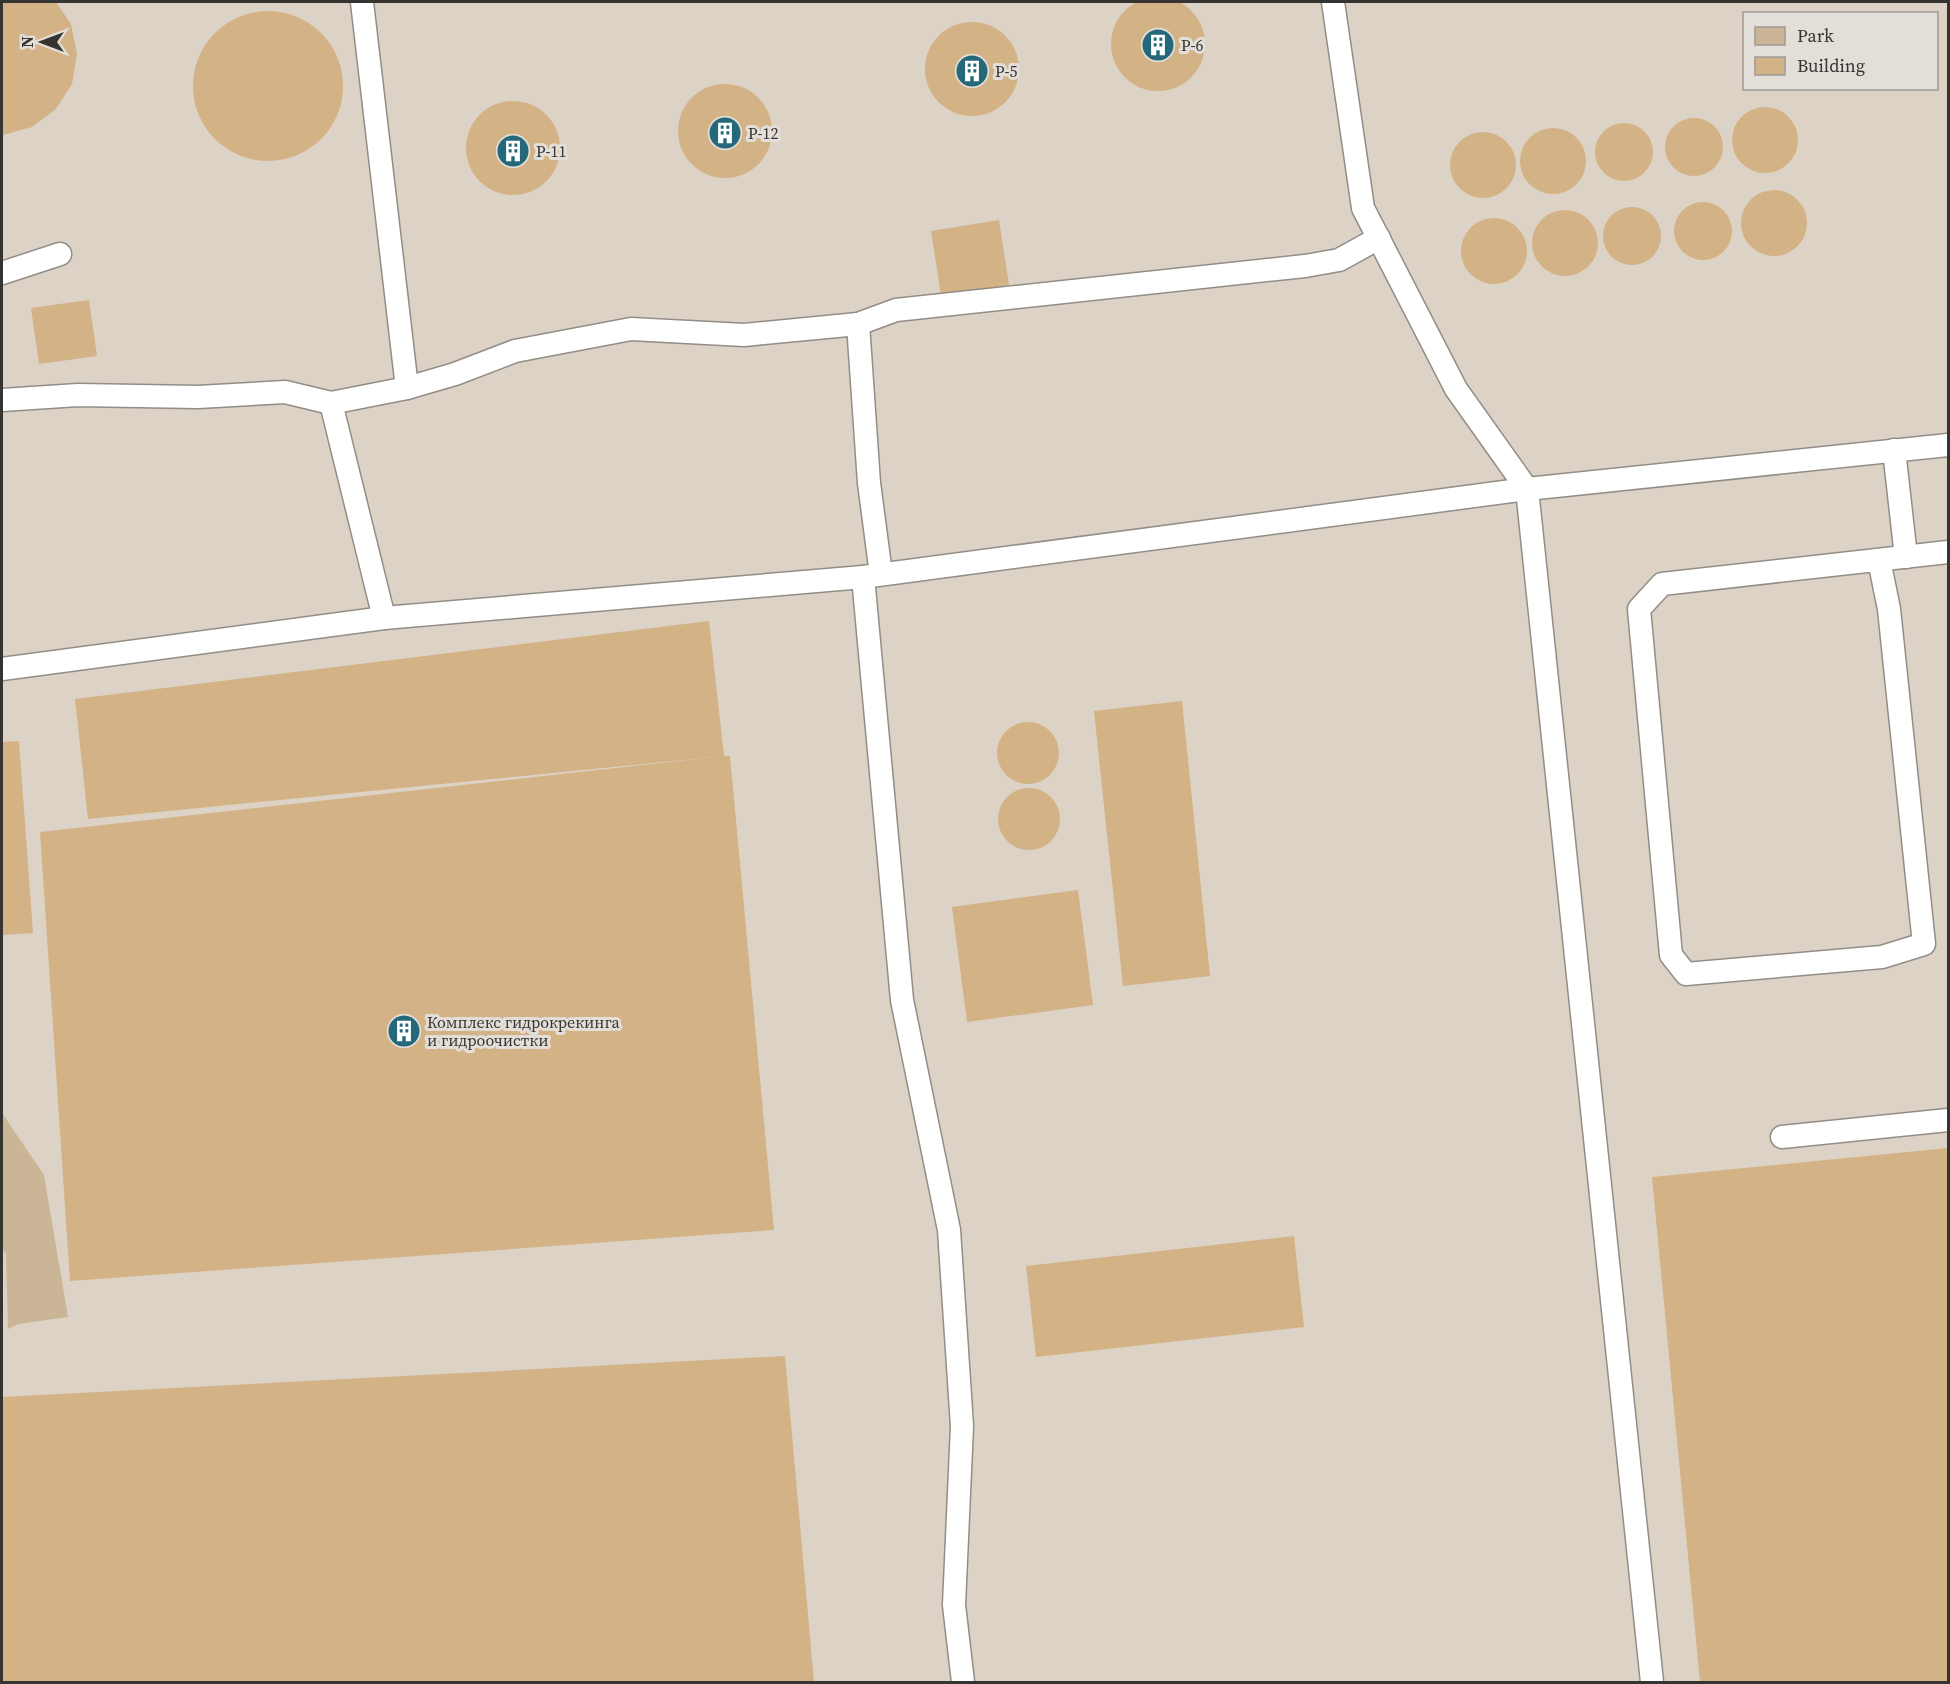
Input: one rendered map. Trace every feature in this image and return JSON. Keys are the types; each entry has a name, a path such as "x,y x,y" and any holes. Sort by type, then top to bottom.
{"lane":[{"path":"362,2 407,388"},
{"path":"1333,2 1363,208 1456,389 1527,489 1652,1683"},
{"path":"2,400 78,395 198,397 285,392 331,403 407,388 455,374 515,351 631,329 744,335 858,324 896,310 1305,266 1339,260 1379,238"},
{"path":"2,273 60,254"},
{"path":"858,324 869,483 872,576 902,1000 949,1230 962,1426 954,1605 963,1683"},
{"path":"331,403 384,618"},
{"path":"2,669 384,618 872,576 1527,489 1948,445"},
{"path":"1894,450 1906,557"},
{"path":"1879,560 1889,609 1924,944 1882,957 1686,974 1671,954 1639,609 1662,584 1948,552"},
{"path":"1782,1137 1948,1120"}],"shaded area":[{"path":"2,2 1948,2 1948,1682 2,1682"}],"green space":[{"path":"2,1113 44,1175 68,1317 18,1324 8,1329 6,1254 2,1248"}],"building":[{"name":"Р-6","path":"1146,-1 1170,-1 1184,5 1197,18 1204,35 1204,53 1197,70 1184,83 1167,90 1149,90 1132,83 1119,70 1112,53 1112,35 1119,18 1132,5"},
{"path":"2,2 56,2 71,24 77,54 72,84 56,109 32,127 3,135"},
{"path":"268,11 297,17 321,33 337,57 343,86 337,115 321,139 297,155 268,161 239,155 215,139 199,115 193,86 199,57 215,33 239,17"},
{"name":"Р-5","path":"963,22 981,22 1006,35 1016,51 1019,69 1016,87 1006,103 981,116 963,116 938,103 925,78 925,60 938,35"},
{"name":"Р-12","path":"725,84 743,87 759,97 769,113 772,131 769,149 759,165 743,175 725,178 707,175 691,165 681,149 678,131 681,113 691,97 707,87"},
{"name":"Р-11","path":"513,101 531,104 546,115 557,130 560,148 557,166 546,181 531,192 513,195 495,192 480,181 469,166 466,148 469,130 480,115 495,104"},
{"path":"1759,107 1771,107 1789,116 1796,127 1798,140 1796,153 1789,164 1778,171 1759,173 1746,168 1737,159 1732,146 1732,134 1737,121 1746,112"},
{"path":"1688,118 1700,118 1715,126 1723,141 1723,153 1715,168 1700,176 1688,176 1673,168 1665,153 1665,141 1673,126"},
{"path":"1618,123 1630,123 1645,131 1653,146 1653,158 1645,173 1630,181 1618,181 1603,173 1595,158 1595,146 1603,131"},
{"path":"1559,128 1577,137 1584,148 1586,161 1584,174 1577,185 1566,192 1547,194 1529,185 1522,174 1520,155 1529,137 1540,130"},
{"path":"1489,132 1507,141 1514,152 1516,165 1514,178 1507,189 1496,196 1477,198 1459,189 1452,178 1450,159 1459,141 1470,134"},
{"path":"1768,190 1780,190 1798,199 1805,210 1807,223 1805,236 1798,247 1787,254 1768,256 1755,251 1746,242 1741,229 1741,217 1746,204 1755,195"},
{"path":"1697,202 1709,202 1724,210 1732,225 1732,237 1724,252 1709,260 1697,260 1682,252 1674,237 1674,225 1682,210"},
{"path":"1626,207 1638,207 1653,215 1661,230 1661,242 1653,257 1638,265 1626,265 1611,257 1603,242 1603,230 1611,215"},
{"path":"1559,210 1571,210 1589,219 1596,230 1598,243 1596,256 1589,267 1578,274 1559,276 1546,271 1537,262 1532,249 1532,237 1537,224 1546,215"},
{"path":"1500,218 1518,227 1525,238 1527,251 1525,264 1518,275 1507,282 1488,284 1470,275 1463,264 1461,245 1470,227 1481,220"},
{"path":"999,220 1009,285 941,295 931,231"},
{"path":"89,300 97,356 39,364 31,308"},
{"name":"Комплекс гидрокрекинга и гидроочистки","path":"709,621 724,756 730,756 774,1230 70,1281 40,832 714,757 88,819 75,699"},
{"path":"1182,701 1210,976 1123,986 1094,711"},
{"path":"1028,722 1040,724 1050,731 1057,741 1059,753 1057,765 1050,775 1040,782 1028,784 1016,782 1006,775 999,765 997,753 999,741 1006,731 1016,724"},
{"path":"19,741 33,933 2,935 2,742"},
{"path":"1029,788 1041,790 1051,797 1058,807 1060,819 1058,831 1051,841 1041,848 1029,850 1017,848 1007,841 1000,831 998,819 1000,807 1007,797 1017,790"},
{"path":"1078,890 1093,1005 967,1022 952,907"},
{"path":"1948,1148 1948,1682 1700,1682 1652,1177"},
{"path":"1294,1236 1304,1327 1036,1357 1026,1266"},
{"path":"785,1356 814,1682 2,1682 2,1397"}],"place":[{"name":"Р-6","path":"1158,45"},
{"name":"Р-5","path":"972,71"},
{"name":"Р-12","path":"725,133"},
{"name":"Р-11","path":"513,151"},
{"name":"Комплекс гидрокрекинга и гидроочистки","path":"404,1031"}]}
